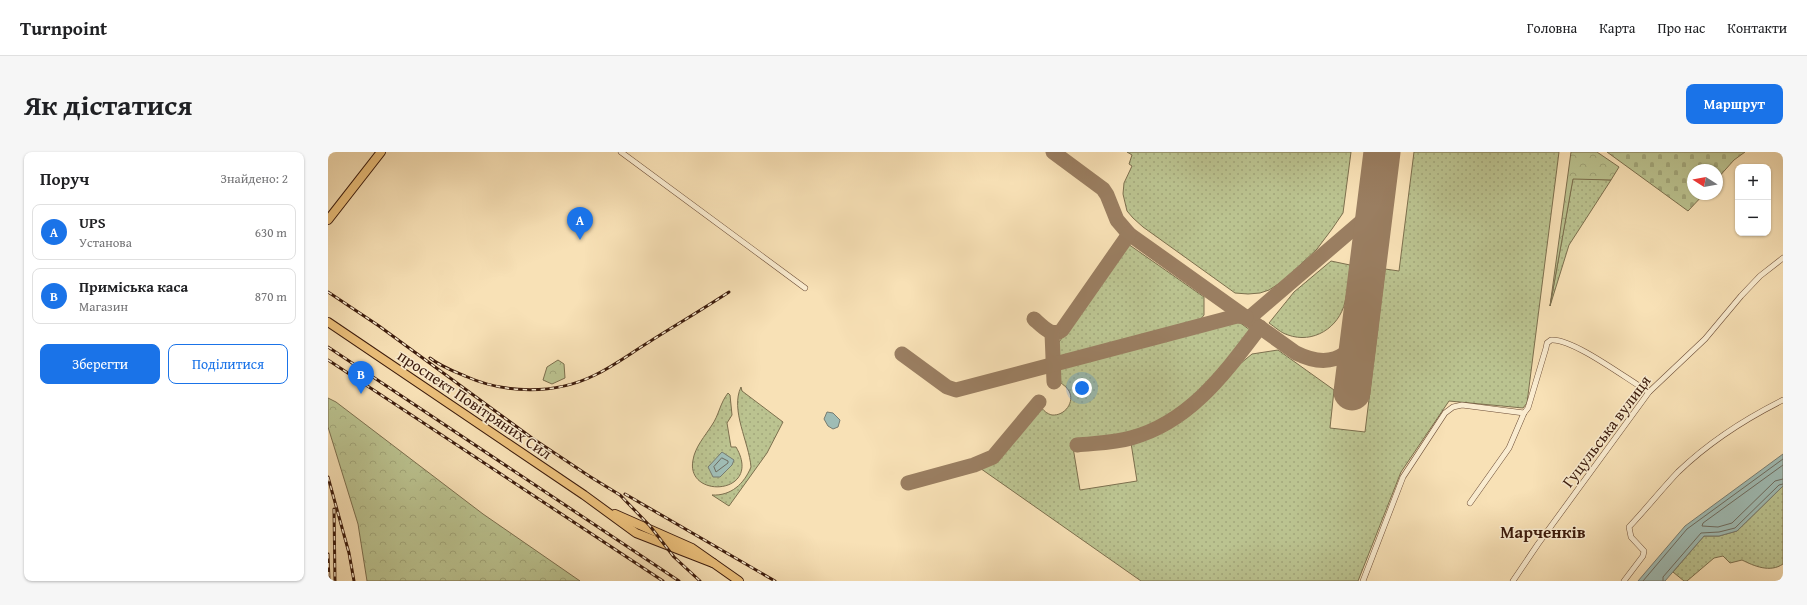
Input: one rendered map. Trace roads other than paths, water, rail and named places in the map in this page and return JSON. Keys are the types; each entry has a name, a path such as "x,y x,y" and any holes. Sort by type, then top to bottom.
{"main road":[{"path":"328,220 381,152"},
{"name":"проспект Повітряних Сил","path":"330,323 601,507 625,527 636,533 712,563 739,581"}],"street":[{"path":"621,152 805,288"},
{"name":"Гуцульська вулиця","path":"1513,581 1538,544 1650,392 1705,339 1760,276 1783,258"},
{"path":"1470,504 1509,448 1524,413 1528,408 1546,348 1551,340 1562,341 1582,350 1650,392"},
{"path":"1624,581 1643,556 1644,551 1631,536 1629,527 1648,504 1678,472 1706,448 1755,414 1783,400"},
{"path":"1363,581 1403,477 1445,413 1453,407 1462,404 1524,413"}],"water":[{"path":"827,412 833,413 840,420 838,427 833,429 828,426 824,419"},
{"path":"722,452 734,460 732,465 720,477 713,477 708,467"},
{"path":"1783,454 1783,486 1737,531 1719,536 1704,536 1665,581 1638,581 1685,526"}],"railway":[{"path":"328,292 379,326 532,438 620,495 650,526 674,557 700,581"},
{"path":"430,358 442,366 456,372 480,382 497,386 530,390 563,386 580,382 609,368 729,292"},
{"path":"328,347 679,581"},
{"path":"328,360 663,581"},
{"path":"328,477 349,553 354,581"},
{"path":"625,494 775,581"},
{"path":"334,509 335,581"},
{"path":"328,554 329,581"}],"place":[{"name":"UPS","path":"580,240"},
{"name":"Приміська каса","path":"361,394"}],"district":[{"name":"Марченків","path":"1543,532"}]}
